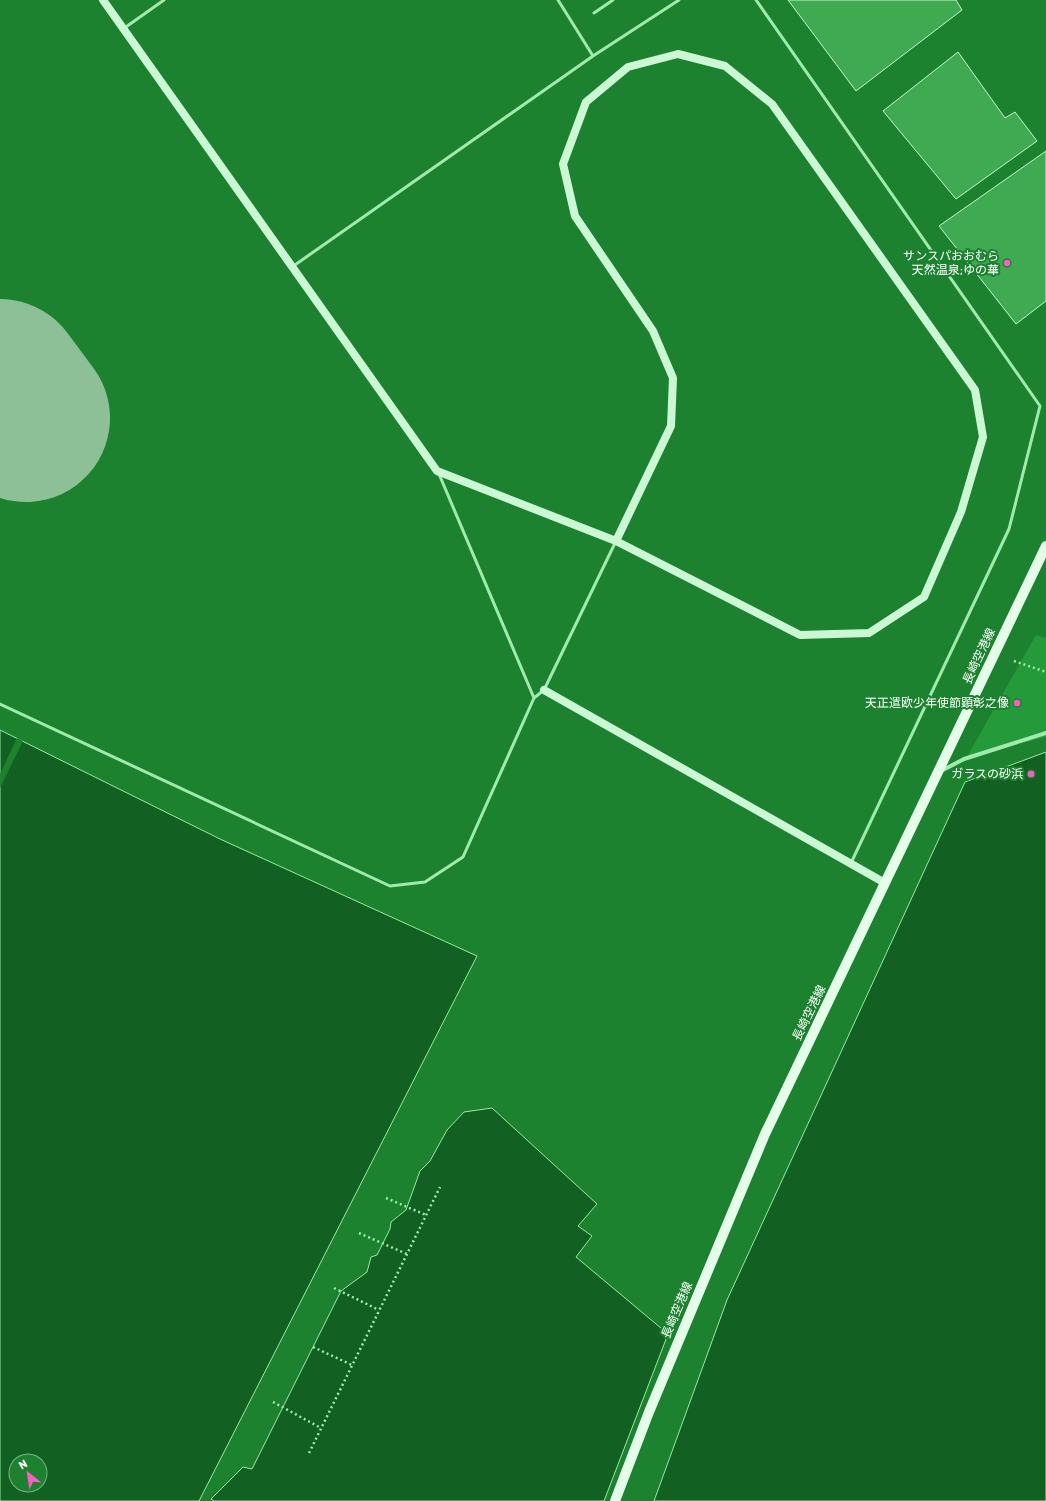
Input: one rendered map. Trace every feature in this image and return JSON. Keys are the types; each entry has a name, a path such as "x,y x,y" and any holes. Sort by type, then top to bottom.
{"main road":[{"name":"長崎空港線","path":"615,1501 649,1412 765,1134 1046,546"}],"street":[{"path":"102,0 437,471 616,541 800,635 869,633 924,597 961,512 983,437 975,390 772,104 725,66 678,54 628,67 586,102 563,164 575,216 653,331 673,378 671,426 616,541"},
{"path":"544,690 885,882"},
{"path":"938,772 964,759 1046,733"}],"lane":[{"path":"122,29 164,0"},
{"path":"558,0 593,56"},
{"path":"594,13 613,0"},
{"path":"292,267 593,56 679,0"},
{"path":"756,0 1040,406 1009,529 851,863"},
{"path":"437,471 534,698"},
{"path":"0,704 390,886 425,882 463,857 534,698 544,690 616,541"}],"path":[{"path":"1014,661 1046,672"},
{"path":"309,1453 440,1187"},
{"path":"386,1198 426,1215"},
{"path":"359,1233 407,1254"},
{"path":"334,1288 379,1310"},
{"path":"313,1347 352,1365"},
{"path":"273,1402 321,1428"}],"shaded area":[{"path":"1036,635 1046,638 1046,737 967,757"},
{"path":"0,730 220,839 477,956 199,1501 0,1501"},
{"path":"1046,752 1046,1501 654,1501 727,1300 965,782"},
{"path":"492,1108 597,1204 578,1226 592,1236 576,1257 668,1334 604,1501 214,1501 211,1499 243,1467 252,1469 341,1291 367,1272 371,1257 377,1255 390,1229 391,1222 406,1210 420,1171 430,1161 447,1130 464,1112"}],"pier":[{"path":"17,738 23,741 0,788 0,774"}],"building":[{"path":"788,0 956,0 962,10 856,91"},
{"path":"958,52 1005,118 1015,112 1037,141 956,199 883,111"},
{"name":"サンスパおおむら 天然温泉;ゆの華","path":"1046,151 1046,301 1016,324 939,226"}],"runway":[{"path":"0,383 26,418"}],"place":[{"name":"サンスパおおむら 天然温泉;ゆの華","path":"1007,263"},
{"name":"天正遣欧少年使節顕彰之像","path":"1017,703"},
{"name":"ガラスの砂浜","path":"1031,774"}]}
